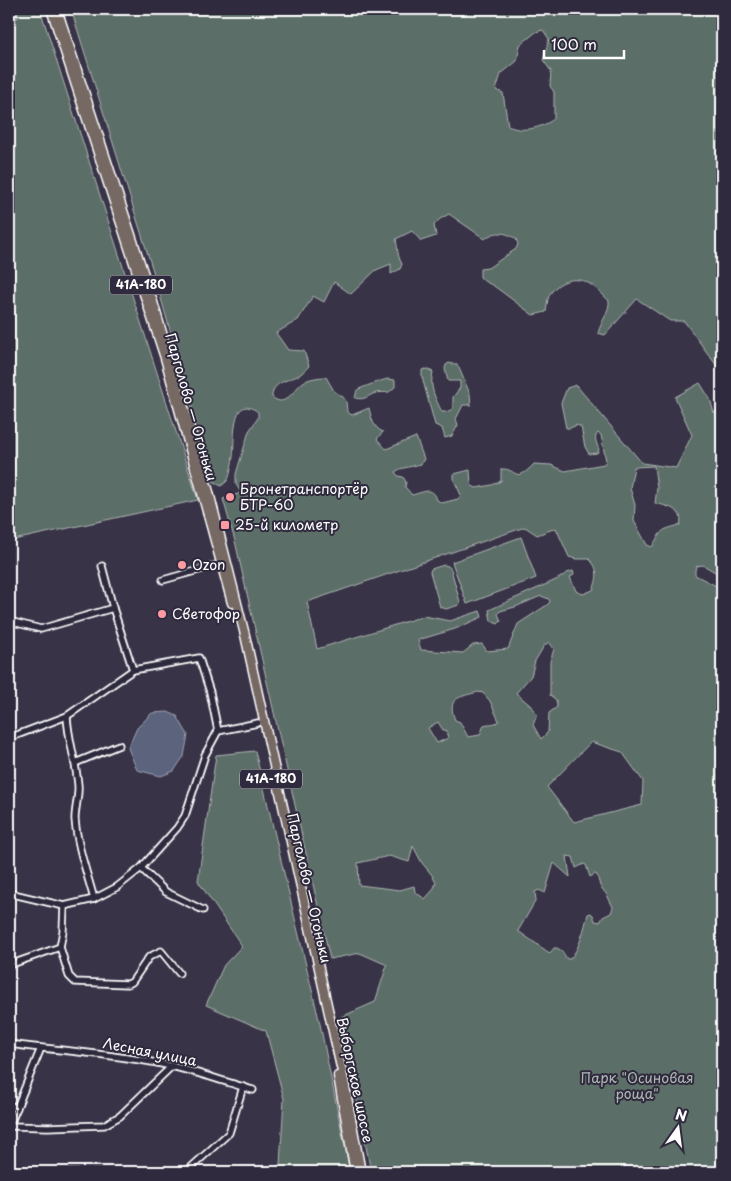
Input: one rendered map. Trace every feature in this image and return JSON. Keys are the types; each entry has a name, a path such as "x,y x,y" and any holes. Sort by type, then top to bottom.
{"main road":[{"name":"Парголово — Огоньки","path":"51,9 164,358 245,635 322,994"},
{"name":"Парголово — Огоньки","path":"57,9 167,347 209,492 258,723 322,994"},
{"name":"Выборгское шоссе","path":"322,994 355,1172"},
{"name":"Выборгское шоссе","path":"322,994 344,1081 362,1172"}],"street":[{"path":"163,580 225,563"},
{"path":"102,566 133,670"},
{"path":"9,621 41,629 114,608"},
{"path":"9,738 68,716 133,670 199,658 210,692 218,731 205,755 185,816 177,828 141,868 117,887 94,899 64,906 9,893"},
{"path":"68,716 68,732 79,787 75,819 94,899"},
{"path":"218,731 258,723"},
{"path":"75,763 119,744"},
{"path":"141,868 166,892 203,910"},
{"path":"64,906 60,947 70,976 75,982 104,984 132,982 149,957 161,951 179,973"},
{"path":"9,965 60,947"},
{"name":"Лесная улица","path":"9,1044 103,1054 172,1066 253,1090"},
{"path":"42,1048 9,1127 104,1125 120,1116 172,1066"},
{"path":"186,1172 229,1133 243,1087"},
{"path":"9,1105 17,1108"}],"green space":[{"path":"9,9 40,9 198,500 9,541"},
{"name":"Парк \"Осиновая роща\"","path":"71,9 722,9 722,373 684,321 670,321 637,299 605,335 598,333 609,301 594,287 583,281 566,281 556,287 549,296 546,312 533,315 480,277 480,269 488,268 516,249 518,244 516,239 497,233 485,239 449,214 434,225 436,236 421,241 412,231 396,239 398,255 402,264 400,269 391,274 391,264 376,270 351,294 334,282 324,302 313,296 298,320 276,333 288,350 304,351 309,366 300,374 278,385 272,397 282,401 305,381 326,377 334,391 346,401 347,412 352,415 369,408 372,420 383,432 377,439 386,449 416,437 424,459 421,464 395,472 398,476 403,477 406,482 405,487 412,495 430,491 442,503 458,499 461,495 454,480 454,474 470,470 471,485 476,488 501,481 501,469 506,469 519,475 534,464 551,465 565,471 604,464 606,461 601,435 598,433 596,437 599,450 597,453 589,454 585,447 581,427 577,425 566,428 561,403 567,388 576,385 642,463 676,468 692,435 675,397 700,383 710,399 714,413 722,406 722,534 718,533 719,538 722,540 722,576 703,565 697,566 695,575 722,589 722,1172 371,1172 341,1017 375,1002 387,965 360,953 330,959 235,541 223,499 241,493 236,484 236,474 249,431 258,418 258,412 247,407 238,413 230,472 228,480 221,486 213,481 154,274","holes":["543,30 549,39 543,60 551,71 550,86 554,92 554,119 538,127 526,129 508,126 503,93 496,90 501,74 517,61 520,45 536,32","654,466 657,488 655,503 674,509 680,515 680,525 662,532 652,547 647,545 634,521 635,505 630,488 634,467","525,527 537,535 556,528 569,557 589,559 595,566 597,577 593,590 583,594 576,591 570,577 574,575 573,571 489,610 491,621 498,624 501,621 498,614 500,611 541,596 549,599 550,602 547,605 518,624 508,649 487,651 482,644 473,645 463,653 421,650 418,640 455,629 482,617 480,611 450,621 424,616 317,649 307,602","549,642 554,649 550,662 550,695 556,700 557,707 549,713 548,732 541,739 533,725 537,715 531,706 516,693 531,676 535,661 544,646","478,692 483,693 490,701 499,721 484,725 480,735 468,737 460,722 455,720 453,712 454,702 460,697","438,722 443,730 446,730 448,738 437,743 428,728","591,742 622,752 643,781 642,805 574,822 547,787","413,846 436,883 425,899 415,892 414,886 400,890 359,885 358,863 389,856 409,862","567,856 573,857 576,868 584,864 590,877 595,874 597,875 600,886 613,907 611,913 603,917 600,922 595,921 591,913 588,914 579,944 570,959 567,959 562,951 557,948 554,948 550,953 548,952 518,931 536,900 535,892 539,890 545,893 554,863 570,877"]},
{"path":"449,363 457,365 459,368 470,394 471,405 463,405 456,419 458,425 452,436 445,438 442,428 435,425 422,377 422,370 426,369 433,372 433,392 442,412 446,412 453,409 453,397 460,388 460,381 448,381 445,369"},
{"path":"388,379 395,380 395,387 389,392 376,393 361,399 355,398 357,390"},
{"path":"521,537 536,578 467,604 452,562"},
{"path":"444,565 451,569 460,602 459,605 446,609 440,607 430,572 431,569"},
{"path":"255,751 320,1024 350,1172 271,1172 280,1164 284,1099 266,1031 206,1005 224,965 242,946 198,881 216,755"},
{"path":"54,1169 142,1171 143,1172 52,1172"}],"water":[{"path":"168,712 177,716 188,735 184,756 174,771 161,776 137,770 128,748 137,728 152,713"}],"waterway":[{"path":"9,22 18,17 16,9"}],"place":[{"name":"Бронетранспортёр БТР-60","path":"230,497"},
{"name":"25-й километр","path":"225,525"},
{"name":"Ozon","path":"182,565"},
{"name":"Светофор","path":"162,614"}]}
